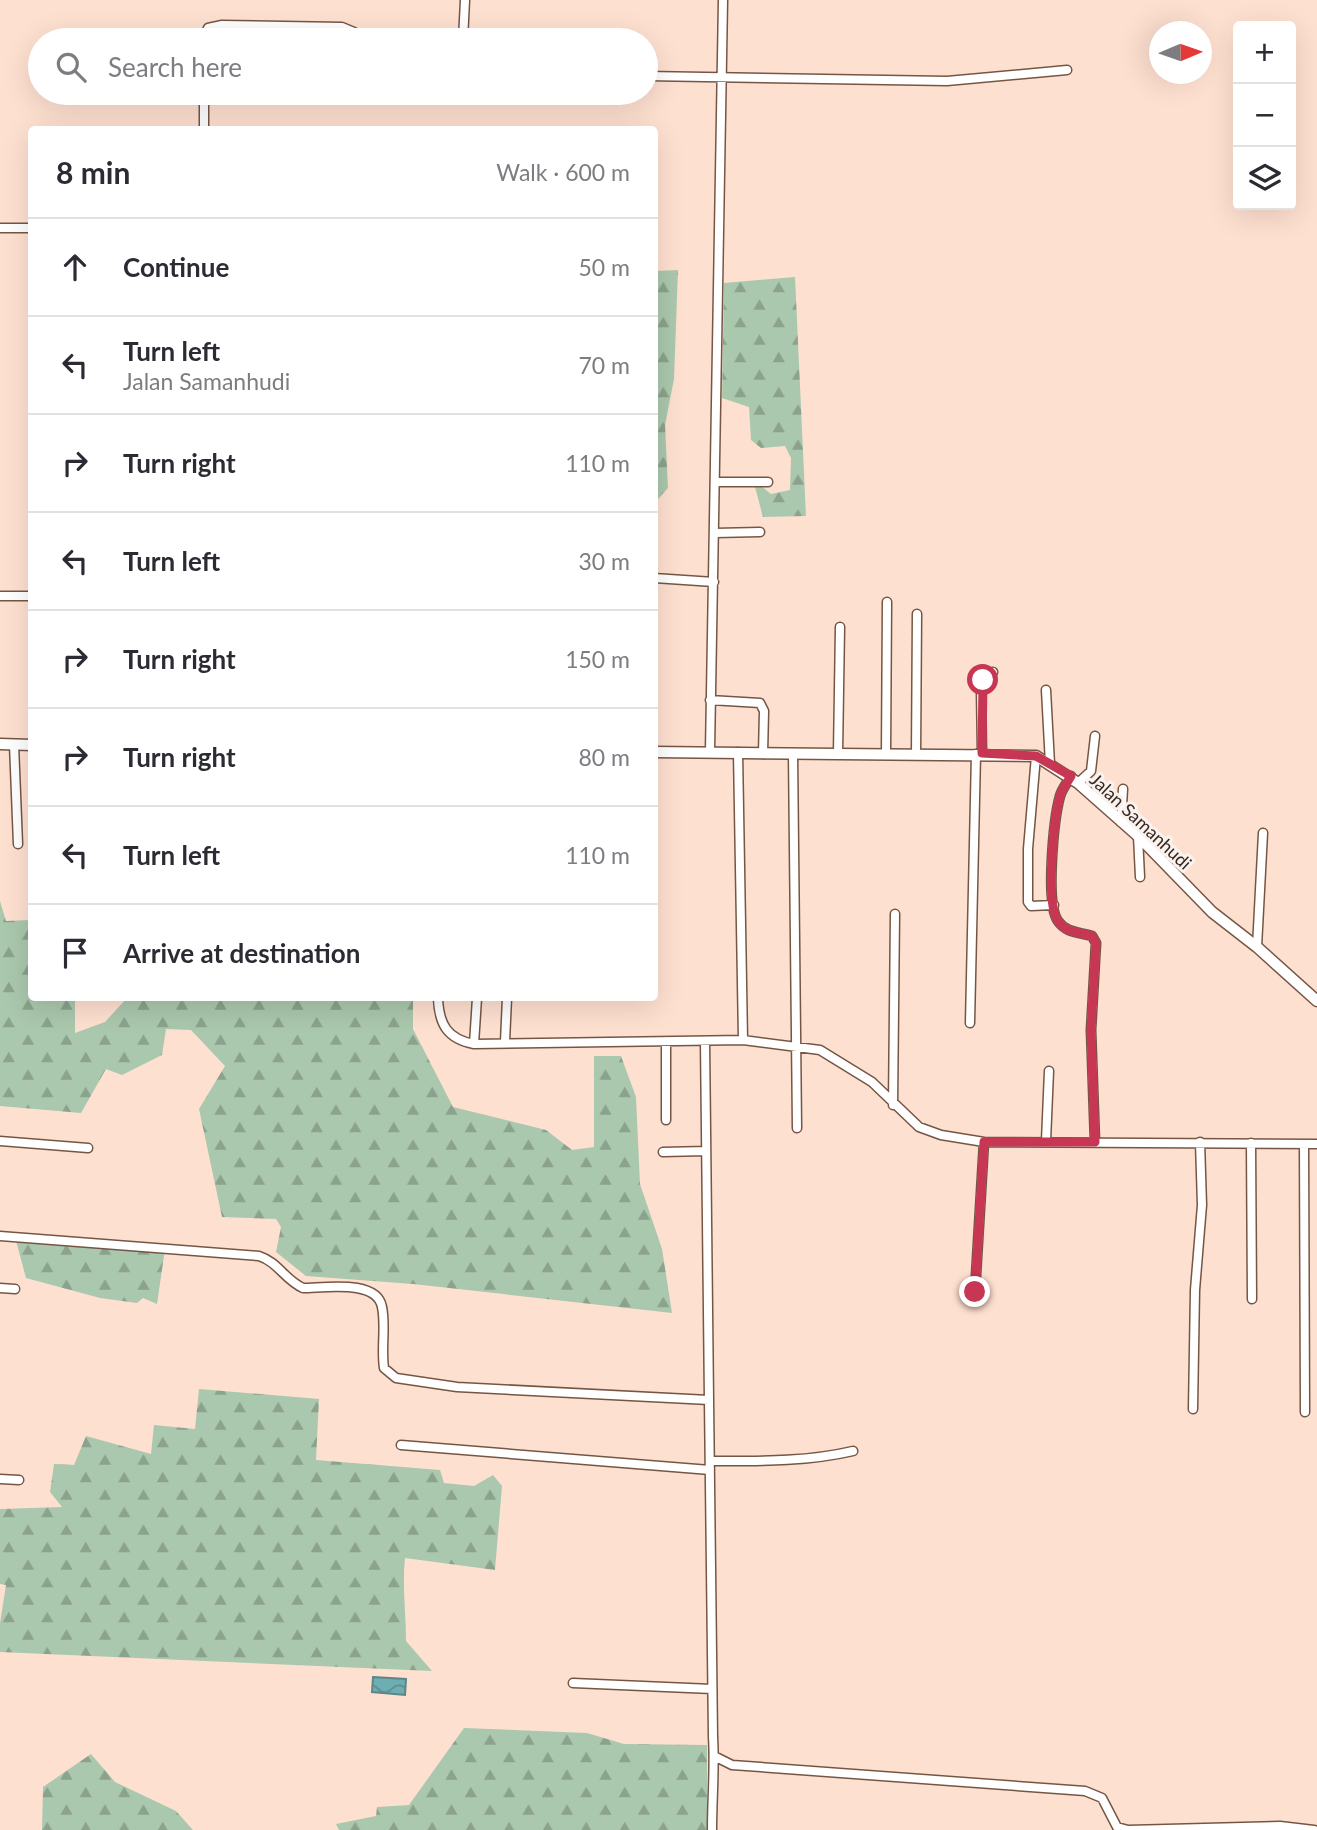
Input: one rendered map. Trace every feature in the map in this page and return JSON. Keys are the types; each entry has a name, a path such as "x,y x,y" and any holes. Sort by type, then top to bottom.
{"street":[{"path":"464,28 465,0"},
{"path":"710,751 723,0"},
{"path":"208,28 222,25 344,28"},
{"path":"658,76 947,81 1067,70"},
{"path":"204,105 204,126"},
{"path":"0,228 28,228"},
{"path":"716,482 768,482"},
{"path":"715,533 760,532"},
{"path":"658,578 714,582"},
{"path":"0,596 28,596"},
{"path":"886,754 887,602"},
{"path":"916,755 917,614"},
{"path":"838,753 840,627"},
{"path":"970,1023 981,690 985,677 993,672"},
{"path":"1046,690 1050,764"},
{"path":"710,700 760,703 764,711 763,754"},
{"path":"1095,736 1091,771 1074,780 1060,793 1051,877 1059,923 1076,934 1092,936 1096,943 1091,1030 1095,1142"},
{"path":"0,744 28,744"},
{"path":"14,744 18,844"},
{"name":"Jalan Samanhudi","path":"658,751 1036,756 1074,780 1138,836 1212,912 1257,947 1317,1001"},
{"path":"738,752 743,1040"},
{"path":"793,753 797,1128"},
{"path":"1036,756 1029,824 1028,902 1031,905 1054,905"},
{"path":"1121,822 1124,789"},
{"path":"1257,947 1264,833"},
{"path":"1138,836 1140,877"},
{"path":"893,1105 895,915"},
{"path":"438,1001 442,1026 455,1038 474,1044 743,1040 820,1050 872,1082 919,1127 941,1135 984,1142 1317,1144"},
{"path":"474,1044 477,1001"},
{"path":"505,1042 507,1001"},
{"path":"705,1041 712,1689 716,1757 712,1768 712,1830"},
{"path":"666,1042 666,1120"},
{"path":"1046,1141 1049,1071"},
{"path":"0,1141 88,1148"},
{"path":"975,1292 984,1142"},
{"path":"1193,1409 1195,1290 1202,1205 1200,1142"},
{"path":"1251,1143 1252,1299"},
{"path":"1304,1144 1305,1412"},
{"path":"663,1152 706,1151"},
{"path":"0,1237 259,1256 268,1259 294,1284 303,1288 362,1289 372,1292 379,1298 383,1308 384,1368 396,1378 457,1387 709,1400"},
{"path":"0,1288 15,1289"},
{"path":"401,1445 710,1466 832,1456 853,1451"},
{"path":"0,1479 19,1480"},
{"path":"573,1683 712,1689"},
{"path":"716,1757 732,1765 1085,1791 1102,1798 1116,1828 1128,1830 1280,1826 1314,1830"}],"green space":[{"path":"678,270 674,379 665,425 668,488 658,499 658,271"},
{"path":"795,277 806,516 763,517 755,487 761,486 771,494 790,490 791,458 785,446 761,448 751,440 749,407 722,398 724,283"},
{"path":"0,901 6,921 28,920 28,1001 75,1001 75,1033 105,1022 124,1001 413,1001 413,1029 453,1107 546,1130 572,1150 594,1147 594,1056 621,1056 636,1097 640,1184 662,1249 672,1313 413,1284 306,1276 276,1252 281,1227 276,1219 222,1217 199,1109 225,1066 191,1030 166,1029 162,1055 122,1075 106,1069 81,1113 0,1106"},
{"path":"15,1237 165,1249 157,1304 143,1298 137,1303 100,1298 26,1278"},
{"path":"199,1389 319,1399 316,1460 440,1470 444,1483 474,1486 493,1475 502,1486 495,1570 405,1558 406,1641 432,1671 0,1652 0,1623 6,1585 0,1584 0,1509 62,1507 50,1492 54,1464 74,1465 86,1436 151,1454 154,1425 195,1429"},
{"path":"464,1728 587,1733 624,1744 707,1745 707,1830 339,1830 336,1824 376,1816 377,1807 409,1805"},
{"path":"91,1754 115,1782 176,1811 193,1830 42,1830 43,1787"}],"water":[{"path":"373,1677 406,1679 405,1695 372,1692"}],"route":[{"path":"975,1292 984,1142 1095,1142 1091,1094 1091,1030 1096,943 1092,936 1076,934 1059,923 1055,914 1051,877 1060,797 1071,776 1036,756 982,753 983,680"}]}
